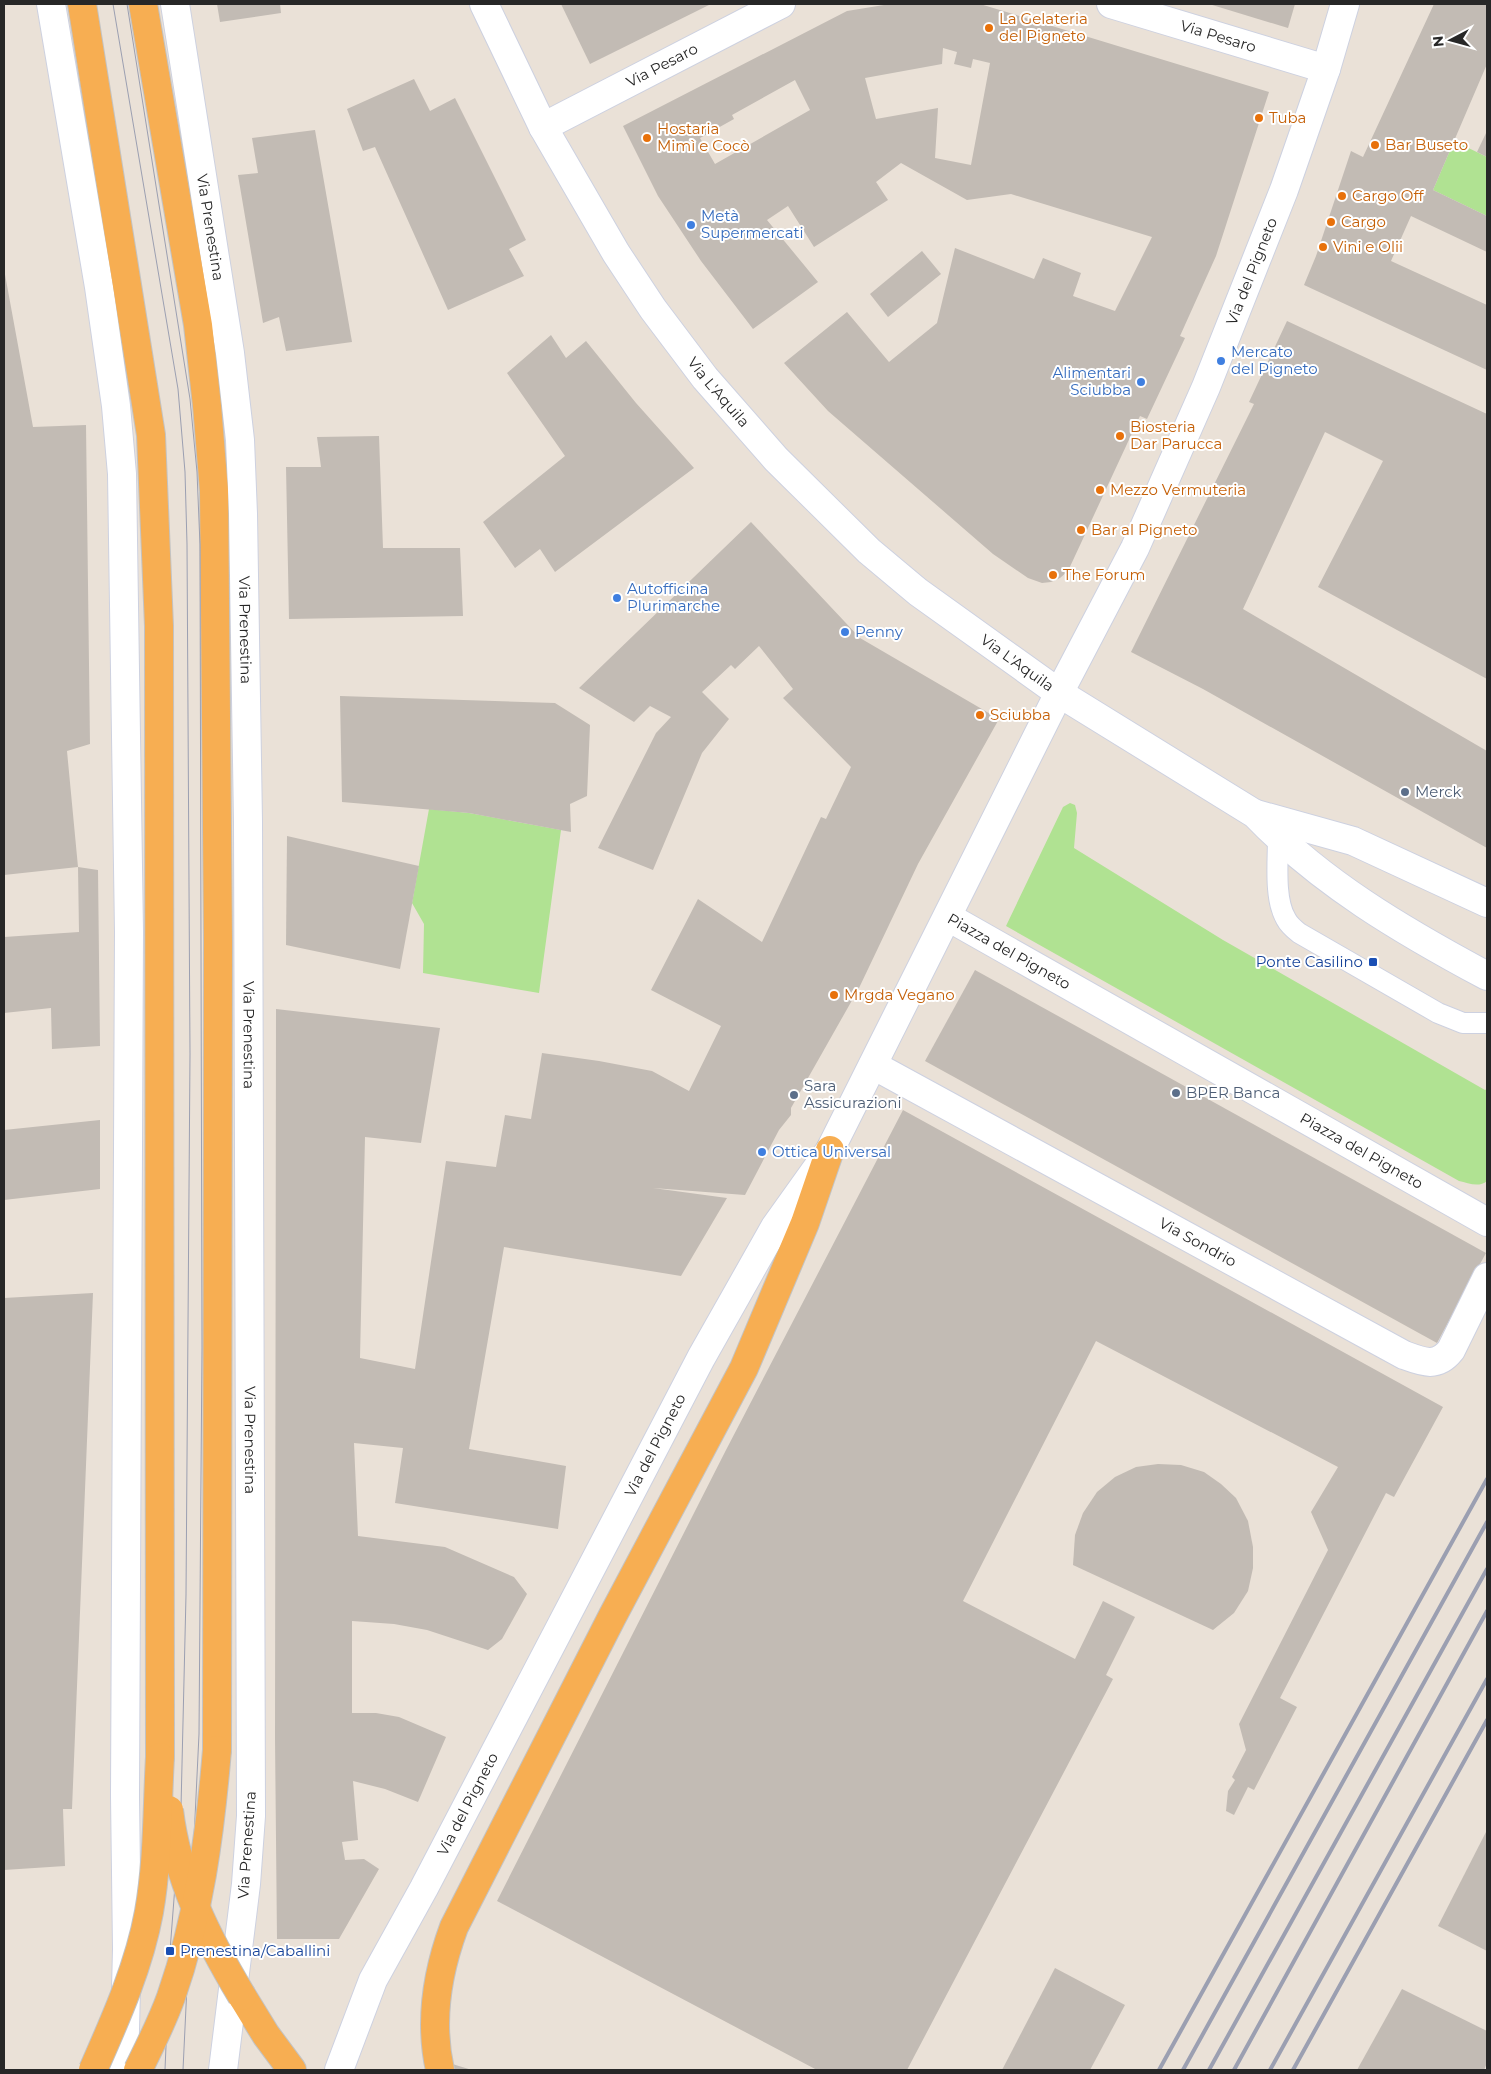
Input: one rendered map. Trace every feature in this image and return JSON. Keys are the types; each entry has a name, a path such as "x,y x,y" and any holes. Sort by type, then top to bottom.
{"highway":[{"path":"82,4 151,435 159,626 160,1757 155,1860 148,1914 129,1981 93,2070"},
{"path":"138,2070 170,1997 193,1920 210,1828 217,1750 218,941 214,491 208,406 198,325 143,4"},
{"path":"440,2070 434,2008 441,1968 454,1927 612,1617 744,1368 798,1240 830,1150"},
{"path":"160,1757 176,1850 194,1906 223,1966 266,2034 292,2070"}],"main road":[{"path":"51,4 116,406 122,474 129,932 127,1949 124,2070"},
{"name":"Via Prenestina","path":"175,4 230,353 239,432 244,514 248,822 251,1816 246,1884 223,2070"},
{"name":"Via L'Aquila","path":"484,4 543,127 616,253 653,308 705,378 776,459 869,551 904,580 1059,693"},
{"name":"Via Pesaro","path":"543,127 781,4"},
{"name":"Via Pesaro","path":"1111,4 1326,69"},
{"name":"Via del Pigneto","path":"1059,693 1135,548 1206,387 1284,190 1326,69 1345,4"},
{"path":"1059,693 1255,814 1278,838 1322,875 1370,908 1487,976"},
{"name":"Piazza del Pigneto","path":"1059,693 948,917 1487,1222"},
{"path":"1255,814 1353,841 1487,903"},
{"name":"Via del Pigneto","path":"339,2070 373,1980 428,1879 701,1358 775,1227 830,1150 948,917"},
{"name":"Via Sondrio","path":"873,1065 1404,1355 1419,1361 1433,1363 1446,1357 1487,1277"}],"lane":[{"path":"1278,838 1281,904 1285,918 1298,934 1438,1013 1463,1023 1487,1023"}],"green space":[{"path":"1454,141 1487,157 1487,216 1433,190"},
{"path":"1070,803 1075,805 1077,813 1074,848 1223,940 1485,1090 1487,1089 1487,1181 1477,1185 1459,1181 1006,926 1063,807"},
{"path":"429,809 469,813 561,830 539,993 423,973 424,924 412,903"}],"building":[{"path":"217,4 280,4 281,13 220,22"},
{"path":"561,4 711,4 590,64"},
{"path":"890,4 980,4 1269,92 1216,256 1180,336 1185,338 1147,419 1140,416 1068,571 1060,578 1051,582 1042,583 1028,578 993,554 828,411 784,363 847,312 889,362 937,323 955,248 1034,279 1043,258 1081,273 1073,296 1115,311 1152,237 1011,194 967,200 901,163 876,182 888,200 814,247 788,206 767,220 818,282 753,329 701,261 658,196 623,126 847,11","holes":["943,48 957,52 954,64 971,68 973,59 990,63 971,165 935,158 938,108 876,119 865,78 942,64","795,80 810,110 715,164 700,138 734,119 732,115"]},
{"path":"1209,4 1295,4 1288,28"},
{"path":"1434,4 1487,4 1487,64 1433,190 1487,216 1487,252 1411,216 1391,261 1487,305 1487,370 1304,285 1316,256 1351,151 1363,157"},
{"path":"414,79 430,111 455,98 526,240 509,249 524,276 448,310 375,147 363,151 347,109"},
{"path":"315,130 352,342 286,351 279,317 263,323 238,175 258,173 252,138"},
{"path":"1487,131 1487,157 1477,152"},
{"path":"922,251 941,274 888,317 870,294"},
{"path":"4,269 33,427 86,425 90,744 67,751 78,867 4,875"},
{"path":"1287,321 1487,414 1487,679 1318,587 1383,461 1325,432 1243,609 1487,751 1487,848 1203,689 1131,652 1254,404 1249,402"},
{"path":"551,335 566,358 586,341 636,403 694,468 555,572 540,549 515,568 483,522 565,456 507,373"},
{"path":"379,436 383,548 460,548 463,616 289,619 286,467 321,467 317,437"},
{"path":"751,522 860,638 999,719 918,864 859,988 791,1108 791,1115 779,1130 745,1195 653,1188 727,1198 681,1276 504,1247 469,1449 566,1466 558,1529 395,1503 403,1448 354,1443 358,1536 445,1547 514,1577 527,1594 502,1639 488,1650 427,1630 394,1624 352,1621 352,1713 376,1713 399,1717 446,1737 418,1802 385,1789 353,1781 358,1840 342,1842 345,1860 364,1859 379,1869 339,1939 277,1939 275,1738 276,1009 440,1028 421,1143 365,1137 360,1358 415,1369 446,1161 496,1167 505,1115 531,1119 542,1053 652,1071 689,1091 721,1026 651,990 698,899 762,942 821,817 826,819 851,767 783,698 793,689 759,646 735,669 731,665 702,692 729,719 702,753 653,870 598,848 656,733 671,717 650,706 634,722 579,688"},
{"path":"340,696 555,703 590,725 587,796 570,804 571,832 469,813 342,802"},
{"path":"287,836 419,866 400,969 286,945"},
{"path":"78,867 98,870 100,1046 52,1049 51,1008 4,1013 4,937 79,932"},
{"path":"975,970 1486,1253 1437,1343 925,1061"},
{"path":"903,1110 1443,1407 1394,1497 1386,1493 1280,1698 1297,1707 1254,1790 1248,1787 1234,1815 1226,1811 1228,1791 1235,1780 1232,1777 1246,1750 1239,1724 1328,1550 1311,1512 1338,1467 1096,1341 963,1601 1075,1659 1103,1601 1135,1617 1106,1675 1113,1679 907,2070 817,2070 497,1901 726,1450"},
{"path":"100,1120 100,1189 4,1200 4,1130"},
{"path":"93,1293 72,1809 63,1809 65,1866 4,1870 4,1298"},
{"path":"1158,1464 1181,1465 1204,1472 1236,1498 1248,1521 1253,1547 1253,1568 1248,1591 1234,1613 1213,1630 1073,1565 1075,1535 1083,1513 1097,1492 1115,1477 1136,1467"},
{"path":"1487,1830 1487,1951 1438,1926"},
{"path":"1055,1968 1125,2005 1090,2070 1002,2070"},
{"path":"1402,1989 1487,2031 1487,2063 1484,2070 1357,2070"},
{"path":"449,2063 472,2070 447,2070"}],"tram line":[{"path":"113,4 178,389 185,472 187,544 190,1054 186,1595 181,1807 170,1951 165,2070"},
{"path":"127,4 190,399 197,472 200,545 202,1348 199,1734 183,2070"}],"railway":[{"path":"1159,2070 1487,1479"},
{"path":"1183,2070 1487,1522"},
{"path":"1209,2070 1487,1569"},
{"path":"1234,2070 1487,1611"},
{"path":"1270,2070 1487,1679"},
{"path":"1293,2070 1487,1720"}],"place":[{"name":"La Gelateria del Pigneto","path":"989,28"},
{"name":"Tuba","path":"1259,118"},
{"name":"Hostaria Mimì e Cocò","path":"647,138"},
{"name":"Bar Buseto","path":"1375,145"},
{"name":"Cargo Off","path":"1342,196"},
{"name":"Cargo","path":"1331,222"},
{"name":"Metà Supermercati","path":"691,225"},
{"name":"Vini e Olii","path":"1323,247"},
{"name":"Mercato del Pigneto","path":"1221,361"},
{"name":"Alimentari Sciubba","path":"1141,382"},
{"name":"Biosteria Dar Parucca","path":"1120,436"},
{"name":"Mezzo Vermuteria","path":"1100,490"},
{"name":"Bar al Pigneto","path":"1081,530"},
{"name":"The Forum","path":"1053,575"},
{"name":"Autofficina Plurimarche","path":"617,598"},
{"name":"Penny","path":"845,632"},
{"name":"Sciubba","path":"980,715"},
{"name":"Merck","path":"1405,792"},
{"name":"Ponte Casilino","path":"1373,962"},
{"name":"Mrgda Vegano","path":"834,995"},
{"name":"BPER Banca","path":"1176,1093"},
{"name":"Sara Assicurazioni","path":"794,1095"},
{"name":"Ottica Universal","path":"762,1152"},
{"name":"Prenestina/Caballini","path":"170,1951"}]}
